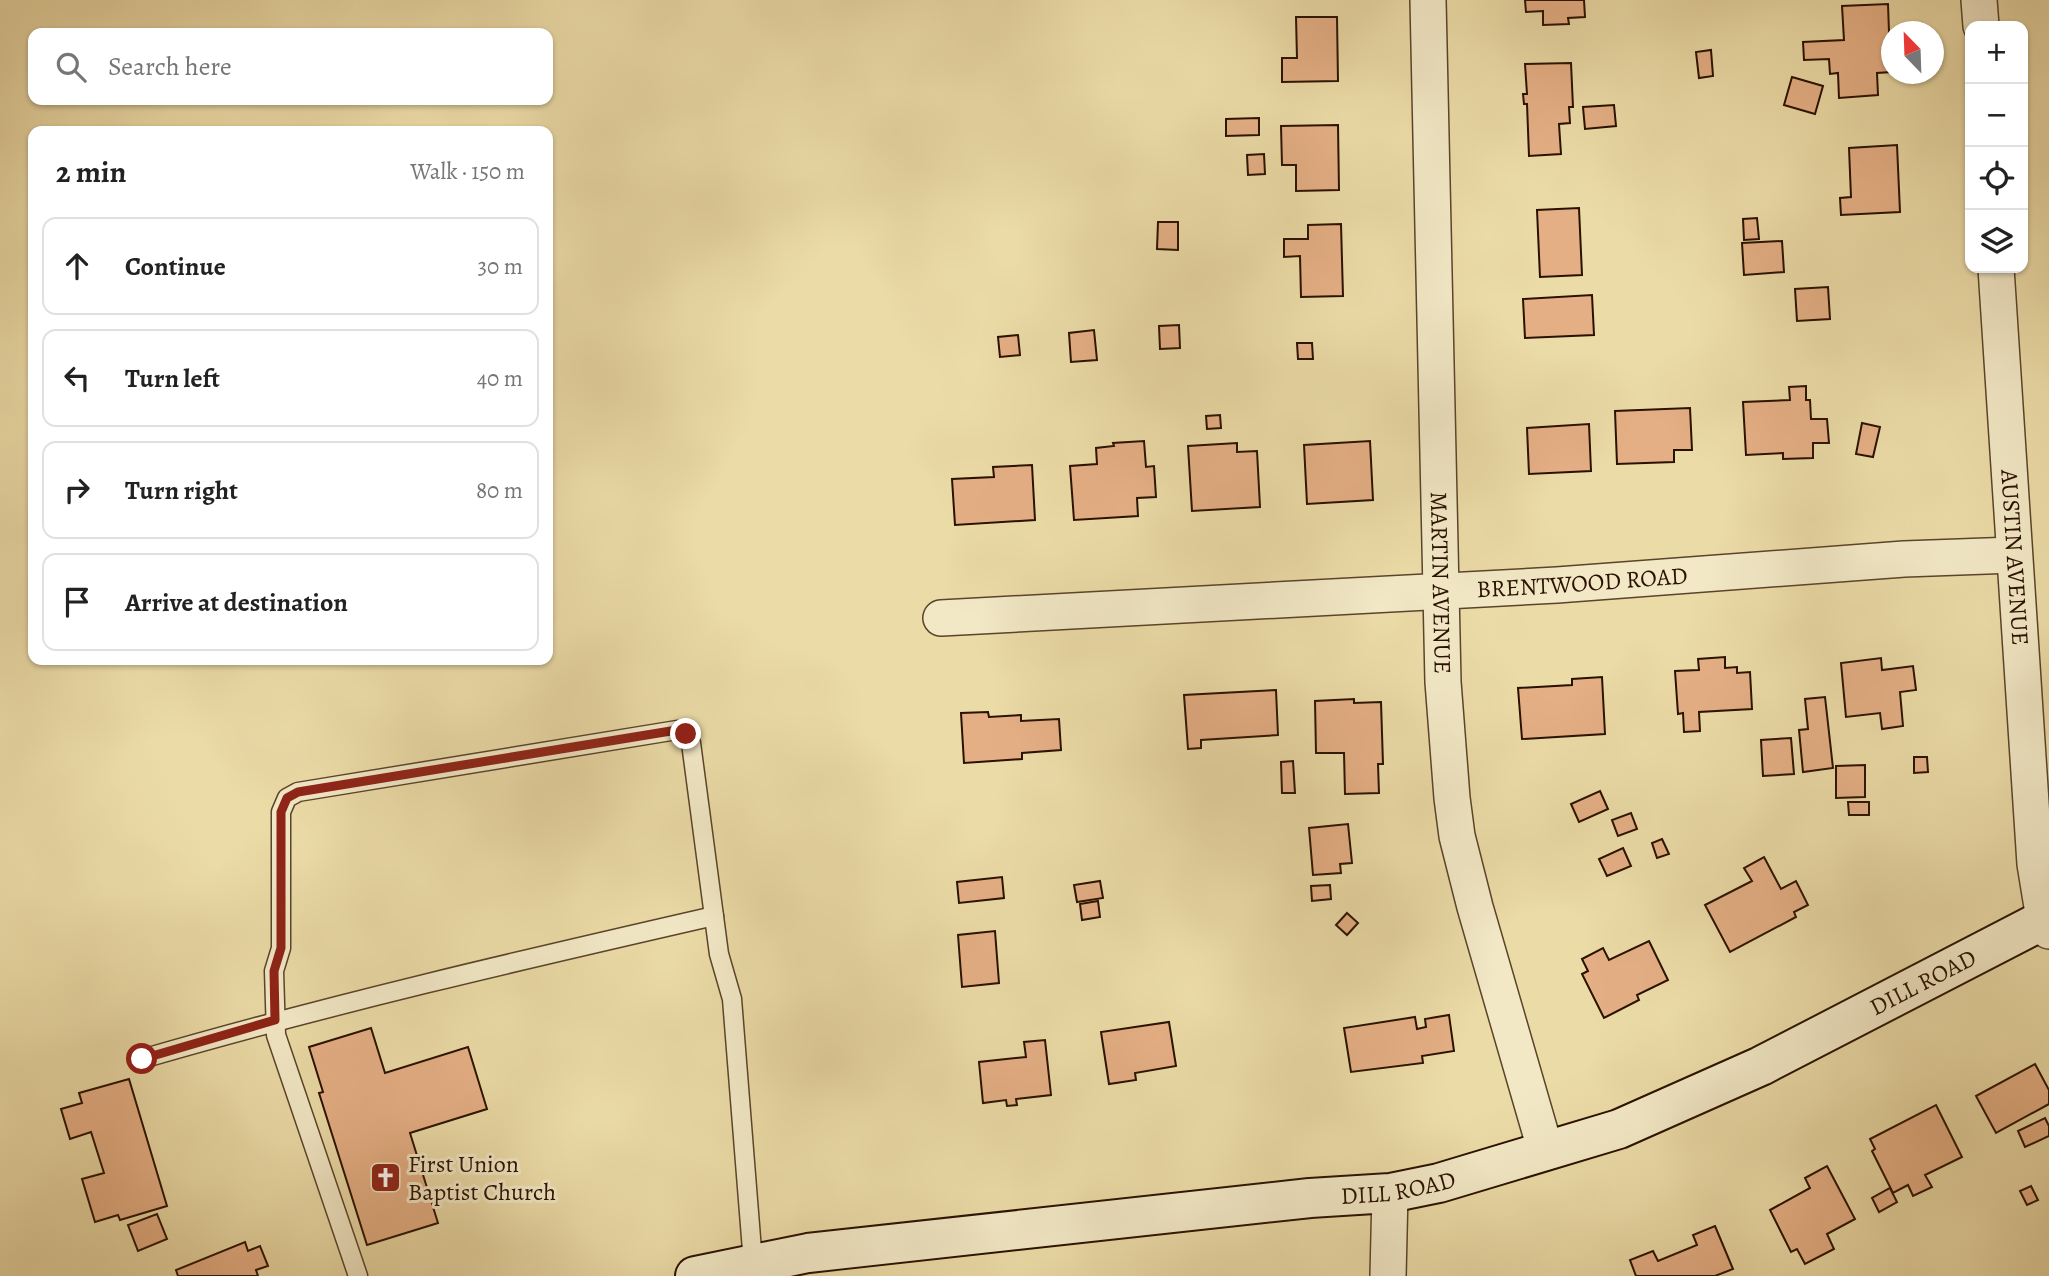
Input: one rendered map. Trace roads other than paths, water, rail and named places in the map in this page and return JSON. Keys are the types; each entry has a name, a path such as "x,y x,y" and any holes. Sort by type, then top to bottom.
{"street":[{"name":"MARTIN AVENUE","path":"1428,0 1443,682 1457,836 1546,1152"},
{"path":"1979,0 1981,21"},
{"name":"AUSTIN AVENUE","path":"1996,273 2035,864 2047,922"},
{"name":"BRENTWOOD ROAD","path":"941,618 1556,585 1904,559 2014,555"},
{"name":"DILL ROAD","path":"695,1276 753,1263 848,1248 1310,1199 1390,1193 1439,1183 1619,1129 1761,1066 2047,922"},
{"path":"1388,1276 1390,1193"}],"lane":[{"path":"358,1276 275,1035 274,971 281,948 281,812 287,798 298,792 677,730 686,734 691,743 719,954 732,999 753,1263"},
{"path":"142,1059 275,1020 462,973 714,916"}],"place":[{"name":"First Union Baptist Church","path":"385,1178"}]}
